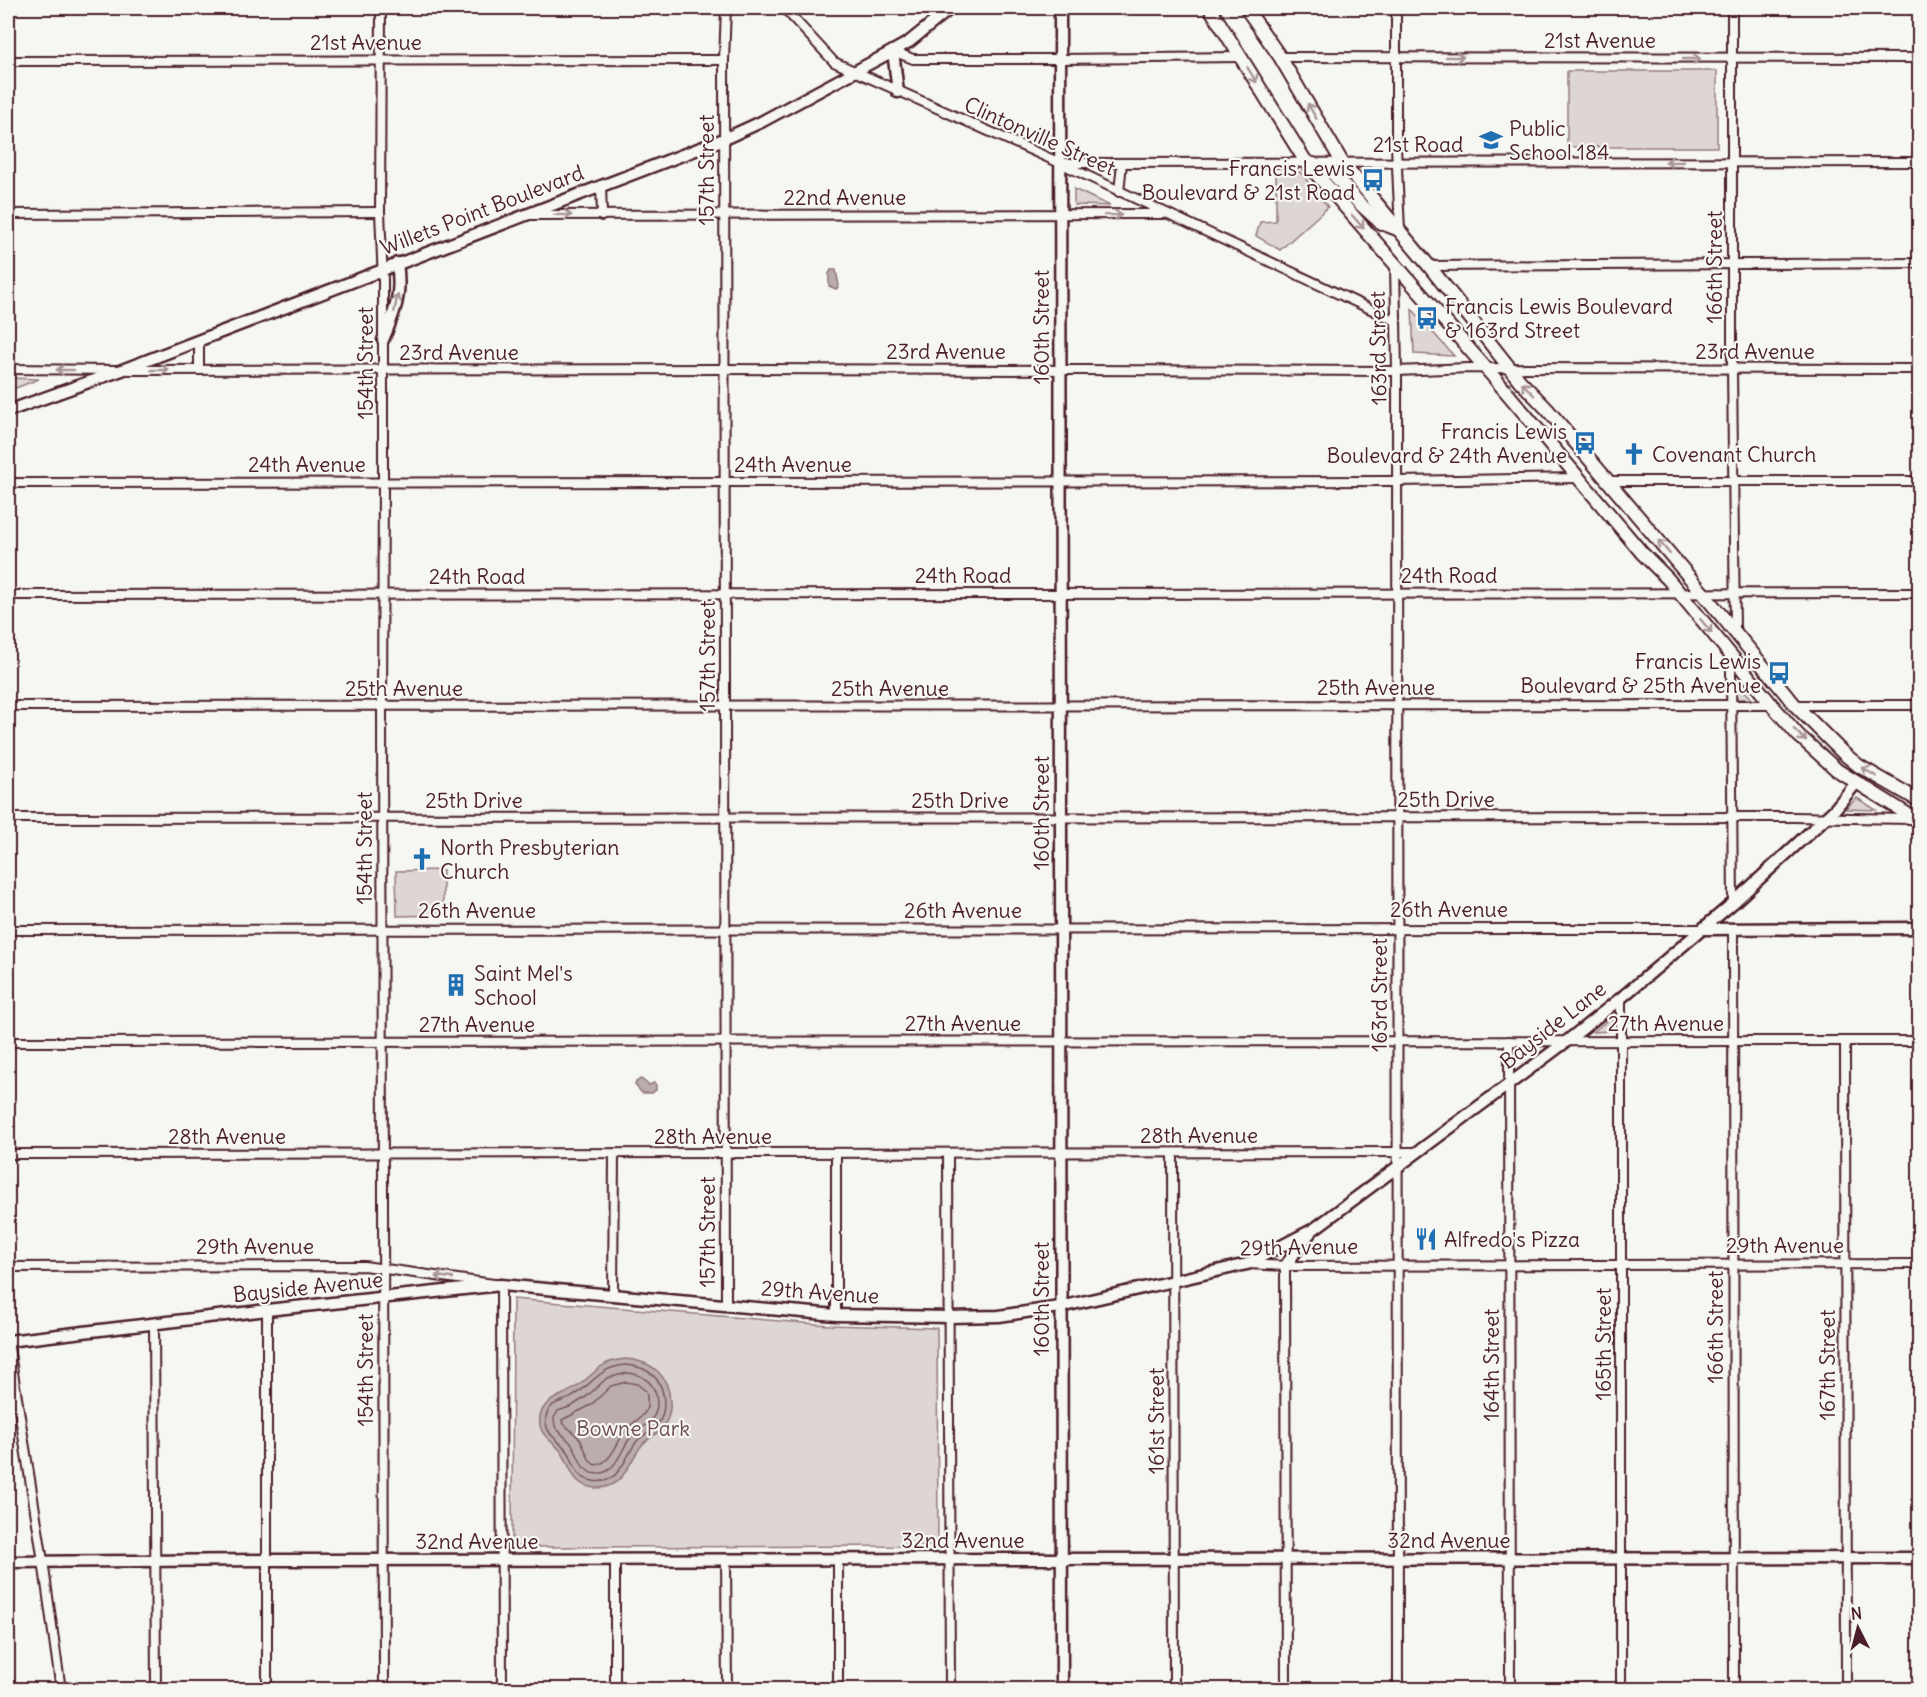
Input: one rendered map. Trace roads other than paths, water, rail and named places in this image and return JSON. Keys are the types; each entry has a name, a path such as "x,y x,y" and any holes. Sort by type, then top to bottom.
{"main road":[{"path":"1210,8 1306,162 1678,592 1798,735 1837,770 1916,820"},
{"path":"1246,8 1280,57 1342,162 1400,230 1510,368 1547,408 1795,705 1859,766 1920,801"},
{"path":"1306,162 1330,170 1359,203 1381,223 1400,230"}],"street":[{"name":"154th Street","path":"381,8 384,1689"},
{"name":"157th Street","path":"726,8 724,60 726,1305"},
{"name":"Clintonville Street","path":"784,8 834,62 1060,163 1396,321"},
{"name":"Willets Point Boulevard","path":"8,411 122,370 724,139 761,122 909,42 951,8"},
{"name":"160th Street","path":"1060,8 1062,1689"},
{"path":"1396,8 1400,230"},
{"name":"166th Street","path":"1732,8 1735,634"},
{"path":"898,92 893,51 913,58 1241,57"},
{"name":"21st Avenue","path":"1280,57 1920,58"},
{"name":"21st Avenue","path":"8,60 724,60"},
{"name":"21st Road","path":"1060,163 1920,162"},
{"path":"1119,192 1122,163"},
{"path":"601,185 602,216"},
{"path":"8,214 380,212"},
{"name":"22nd Avenue","path":"524,215 1166,214"},
{"path":"383,340 398,304 397,263"},
{"path":"1429,266 1920,263"},
{"name":"163rd Street","path":"1395,265 1398,1689"},
{"path":"199,340 199,370"},
{"name":"23rd Avenue","path":"8,369 1397,371 1485,368 1920,369"},
{"name":"24th Avenue","path":"8,483 1396,481 1578,478"},
{"path":"1608,481 1920,481"},
{"name":"24th Road","path":"8,595 1920,593"},
{"path":"1733,903 1731,671 1734,659"},
{"name":"25th Avenue","path":"8,706 1772,705"},
{"path":"1795,705 1920,705"},
{"name":"Bayside Lane","path":"1247,1264 1314,1229 1622,998 1704,929 1827,817 1856,783"},
{"name":"25th Drive","path":"8,818 1827,817 1916,820"},
{"name":"166th Street","path":"1733,928 1734,1689"},
{"name":"26th Avenue","path":"8,930 1920,928"},
{"name":"165th Street","path":"1622,998 1622,1689"},
{"name":"164th Street","path":"1509,1041 1510,1689"},
{"name":"167th Street","path":"1845,1041 1846,1689"},
{"name":"27th Avenue","path":"8,1042 1920,1041"},
{"name":"28th Avenue","path":"8,1154 1418,1152"},
{"name":"161st Street","path":"1173,1153 1174,1689"},
{"path":"613,1295 614,1154"},
{"path":"836,1154 836,1315"},
{"path":"948,1154 950,1689"},
{"path":"1286,1689 1285,1266 1314,1229"},
{"name":"29th Avenue","path":"613,1295 836,1315 999,1316 1060,1307 1247,1264 1285,1266 1920,1264"},
{"name":"29th Avenue","path":"8,1267 364,1266 501,1285"},
{"path":"501,1285 502,1689"},
{"name":"Bayside Avenue","path":"8,1341 501,1285 613,1295"},
{"path":"267,1310 267,1689"},
{"path":"154,1323 156,1689"},
{"path":"8,1341 61,1689"},
{"name":"32nd Avenue","path":"8,1562 1920,1558"},
{"path":"838,1559 838,1689"},
{"path":"615,1560 615,1689"},
{"path":"726,1560 727,1689"}],"water":[{"path":"831,270 836,270 839,286 836,289 829,286"},
{"path":"641,1079 649,1085 654,1083 656,1090 652,1093 642,1093 635,1085"},
{"path":"626,1359 651,1366 662,1377 669,1392 669,1415 661,1429 642,1445 619,1479 605,1487 587,1486 576,1479 560,1450 543,1432 540,1417 549,1402 576,1387 598,1368 609,1362"}],"place":[{"name":"Public School 184","path":"1491,140"},
{"name":"Francis Lewis Boulevard & 21st Road","path":"1373,180"},
{"name":"Francis Lewis Boulevard & 163rd Street","path":"1427,318"},
{"name":"Francis Lewis Boulevard & 24th Avenue","path":"1585,443"},
{"name":"Covenant Church","path":"1634,454"},
{"name":"Francis Lewis Boulevard & 25th Avenue","path":"1779,673"},
{"name":"North Presbyterian Church","path":"422,859"},
{"name":"Saint Mel's School","path":"456,985"},
{"name":"Alfredo's Pizza","path":"1426,1239"}],"park label":[{"name":"Bowne Park","path":"633,1428"}]}
